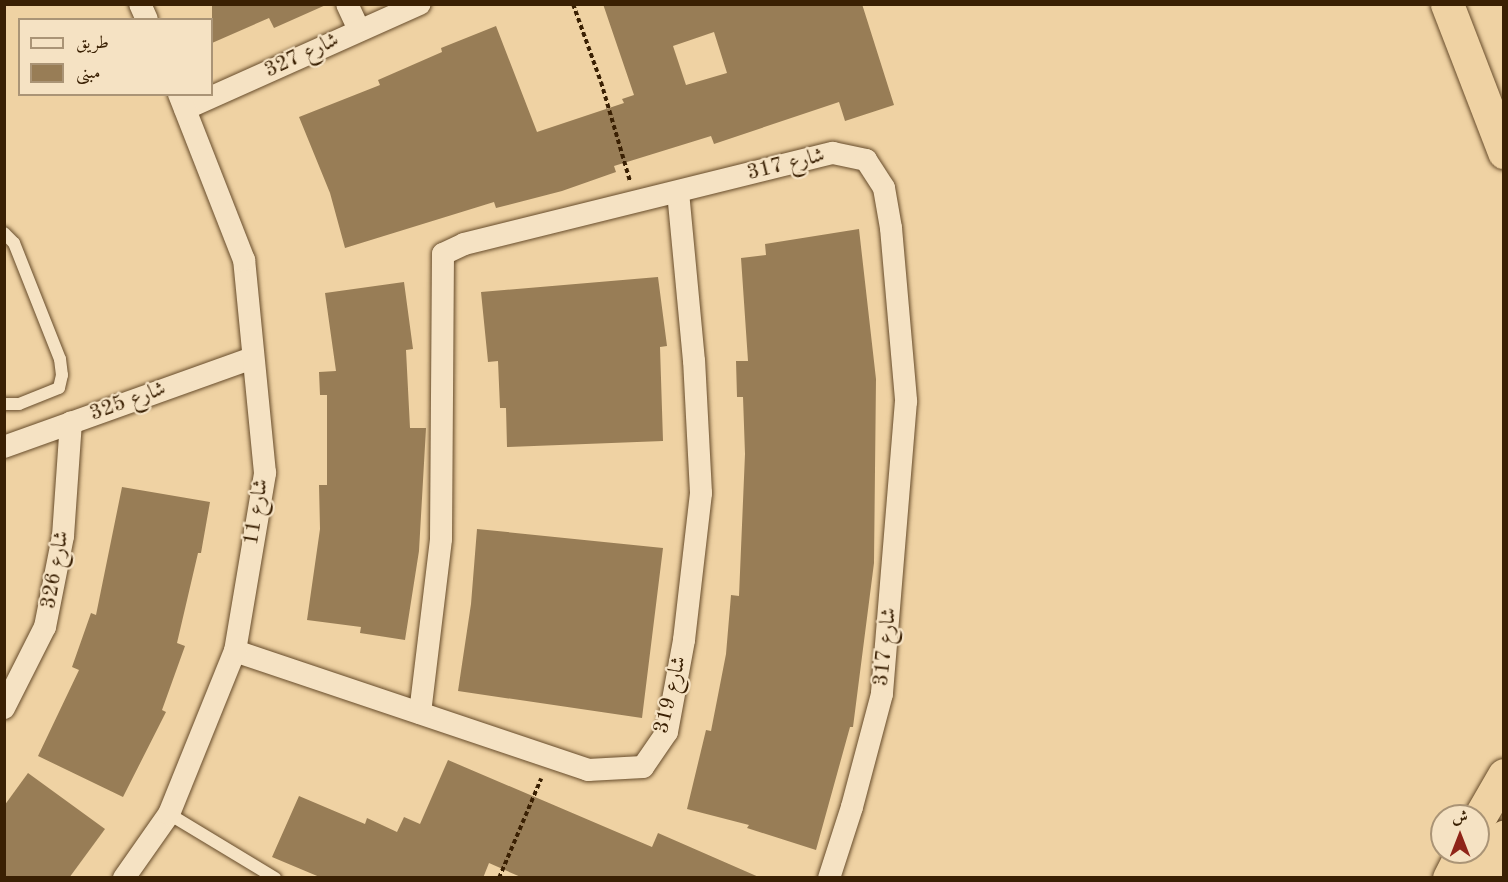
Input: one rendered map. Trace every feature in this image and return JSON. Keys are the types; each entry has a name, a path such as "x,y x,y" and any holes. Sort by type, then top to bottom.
{"highway":[{"path":"1447,4 1479,81 1503,152"},
{"path":"1479,81 1503,129"},
{"path":"1487,804 1503,775"},
{"path":"1449,878 1477,866 1503,837"}],"street":[{"path":"140,4 146,18"},
{"path":"347,4 359,30"},
{"name":"شارع 327","path":"213,89 420,4"},
{"name":"شارع 327","path":"182,102 197,96"},
{"name":"شارع 11","path":"124,878 169,814 235,651 264,473 244,260 182,102"},
{"name":"شارع 317","path":"420,713 441,539 443,254 464,244 833,153 866,160 884,188 906,401 900,500 882,694 852,807 829,878"},
{"name":"شارع 319","path":"235,651 588,770 643,767 667,732 684,640 701,493 694,361 678,192"},
{"name":"شارع 325","path":"4,447 252,358"},
{"name":"شارع 326","path":"4,708 45,627 63,536 71,422"}],"lane":[{"path":"4,233 14,243 60,358 62,375 58,388 19,404 4,404"},
{"path":"169,814 275,878"}],"path":[{"path":"573,4 601,82 636,202"},
{"path":"499,878 551,757"}],"building":[{"path":"212,4 328,4 274,28 269,18 213,43"},
{"path":"603,4 862,4 894,105 845,121 839,102 714,144 711,136 614,166 616,172 562,191 496,208 494,202 345,248 330,193 299,117 380,85 378,80 442,52 441,48 496,26 537,132 624,103 622,99 634,95","holes":["714,32 727,73 686,85 673,46"]},
{"path":"859,229 876,379 874,563 853,727 850,727 816,850 747,828 749,825 687,809 706,730 711,731 726,654 731,595 739,596 745,454 743,397 737,397 736,361 748,361 741,258 766,255 765,244"},
{"path":"658,277 667,346 660,347 663,441 507,447 506,408 500,408 498,361 488,362 481,292"},
{"path":"404,282 413,349 406,350 410,428 426,428 419,551 405,640 360,633 361,627 307,620 320,529 319,485 327,485 327,395 320,395 319,372 336,371 325,293"},
{"path":"122,487 210,502 201,553 198,553 177,643 185,646 162,710 166,712 123,797 38,756 79,670 72,667 91,613 96,615"},
{"path":"477,529 663,548 642,718 458,691 471,604"},
{"path":"448,760 652,847 658,833 761,878 523,878 489,863 483,878 322,878 272,857 299,796 365,824 367,818 397,832 404,817 420,824"},
{"path":"28,773 105,829 69,878 4,878 4,806"}]}
